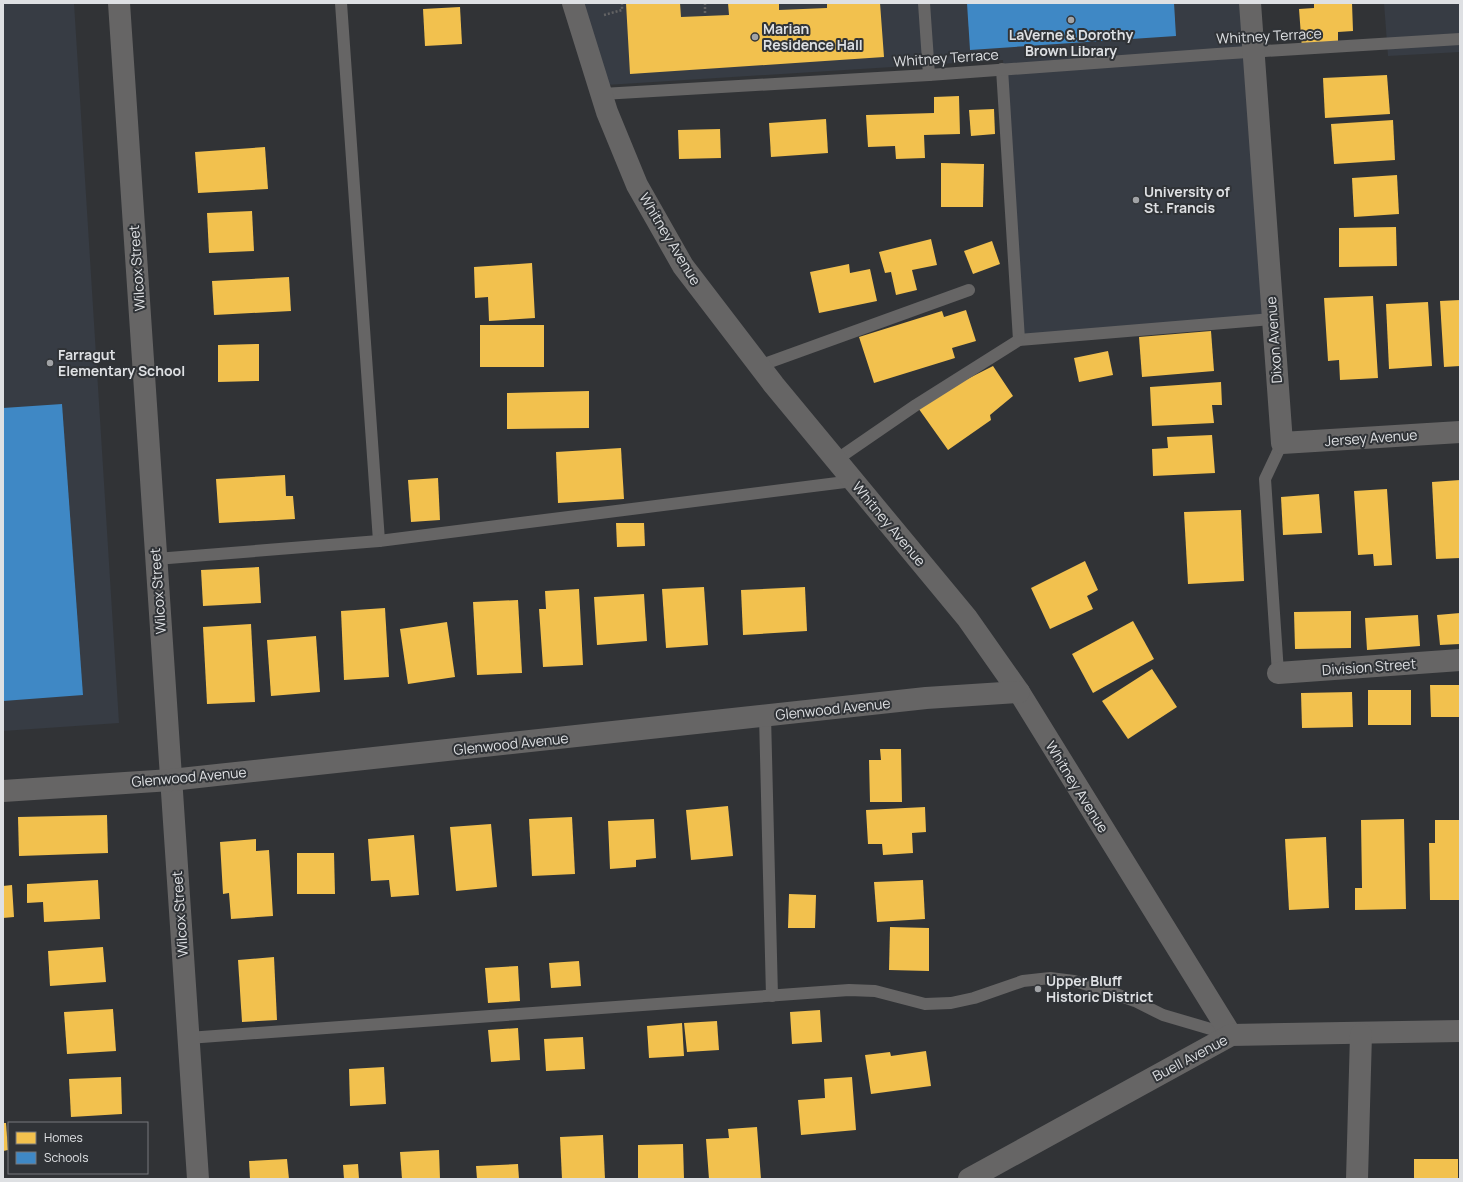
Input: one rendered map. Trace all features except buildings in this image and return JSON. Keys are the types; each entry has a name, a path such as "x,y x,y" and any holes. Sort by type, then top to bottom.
{"street":[{"name":"Wilcox Street","path":"119,3 198,1179"},
{"name":"Whitney Avenue","path":"573,3 607,112 638,185 683,266 759,366 967,618 1019,692 1231,1035"},
{"name":"Dixon Avenue","path":"1250,3 1282,443"},
{"name":"Jersey Avenue","path":"1282,443 1460,432"},
{"name":"Division Street","path":"1278,673 1460,660"},
{"name":"Glenwood Avenue","path":"3,791 171,780 926,698 1019,692"},
{"name":"Buell Avenue","path":"968,1179 1231,1035 1361,1034 1460,1031"},
{"path":"1357,1179 1361,1034"}],"lane":[{"path":"341,3 379,541"},
{"path":"924,3 929,74"},
{"name":"Whitney Terrace","path":"602,94 1460,39"},
{"path":"1002,69 1019,340"},
{"path":"759,366 969,290"},
{"path":"836,460 916,405 1019,340 1272,319"},
{"name":"Dixon Avenue","path":"1278,673 1265,479 1282,443"},
{"path":"156,558 379,541 853,481"},
{"path":"765,716 772,996"},
{"path":"188,1038 856,991 875,991 925,1004 950,1003 974,998 1023,981 1050,978 1074,981 1099,988 1135,1001 1162,1015 1231,1035"}],"path":[{"path":"602,16 622,10 622,3"},
{"path":"705,3 706,12"}],"shaded area":[{"name":"Farragut Elementary School","path":"3,3 74,3 119,723 3,731"},
{"name":"University of St. Francis","path":"582,3 1246,3 1268,316 1020,336 1003,60 606,85"},
{"path":"1384,3 1460,3 1460,52 1388,56"}],"place":[{"name":"LaVerne & Dorothy Brown Library","path":"1071,20"},
{"name":"Marian Residence Hall","path":"755,37"},
{"name":"University of St. Francis","path":"1136,200"},
{"name":"Farragut Elementary School","path":"50,363"},
{"name":"Upper Bluff Historic District","path":"1038,989"}]}
